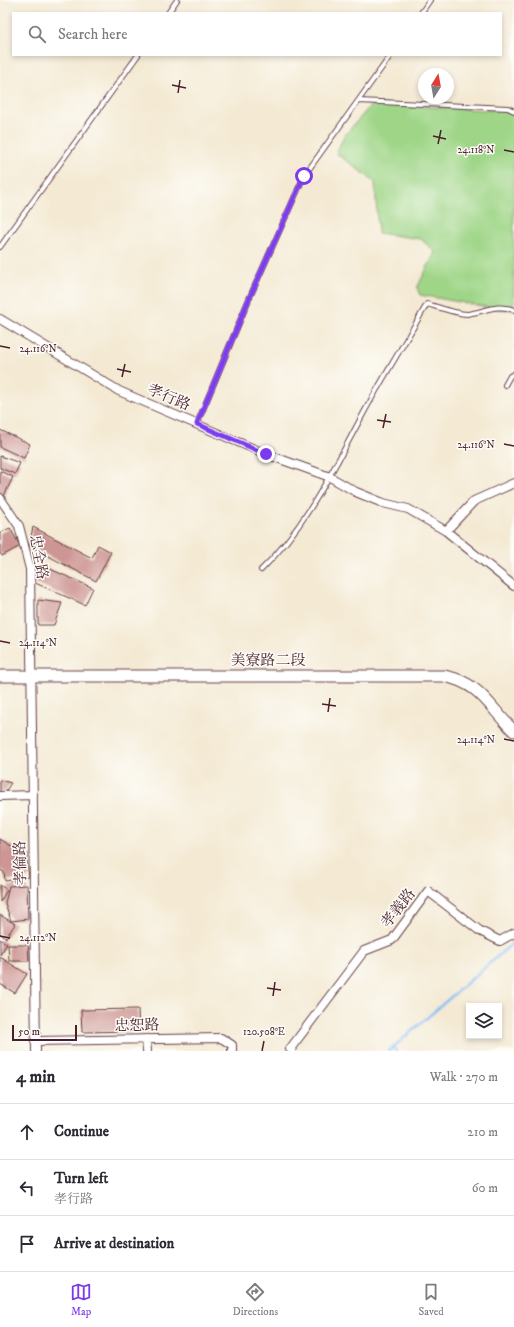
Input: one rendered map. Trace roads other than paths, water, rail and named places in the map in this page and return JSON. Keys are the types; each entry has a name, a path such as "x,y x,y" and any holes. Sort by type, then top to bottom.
{"street":[{"name":"孝行路","path":"0,319 119,391 266,454 330,477 356,492 383,504 408,510 446,531 514,586"},
{"path":"446,531 474,501 514,482"},
{"name":"忠全路","path":"0,498 19,526 30,569 33,675"},
{"name":"孝倫路","path":"33,675 36,1051"},
{"name":"美寮路二段","path":"0,676 444,676 461,680 476,689 514,731"},
{"path":"0,796 33,795"},
{"name":"孝義路","path":"292,1051 290,1049 364,950 392,940 428,891 480,931 500,941 514,932"},
{"name":"忠恕路","path":"36,1041 221,1038 232,1045 232,1051"},
{"path":"146,1039 147,1051"}],"lane":[{"path":"169,12 177,0"},
{"path":"422,12 430,0"},
{"path":"0,247 137,56"},
{"path":"197,424 249,299 304,176 390,56"},
{"path":"359,101 508,108 514,111"},
{"path":"261,570 280,551 330,477 367,407 426,304 466,314 490,308 508,308 514,310"},
{"path":"505,386 510,376 514,374"}],"waterway":[{"path":"389,1051 514,942"},
{"path":"393,1048 396,1051"}]}
